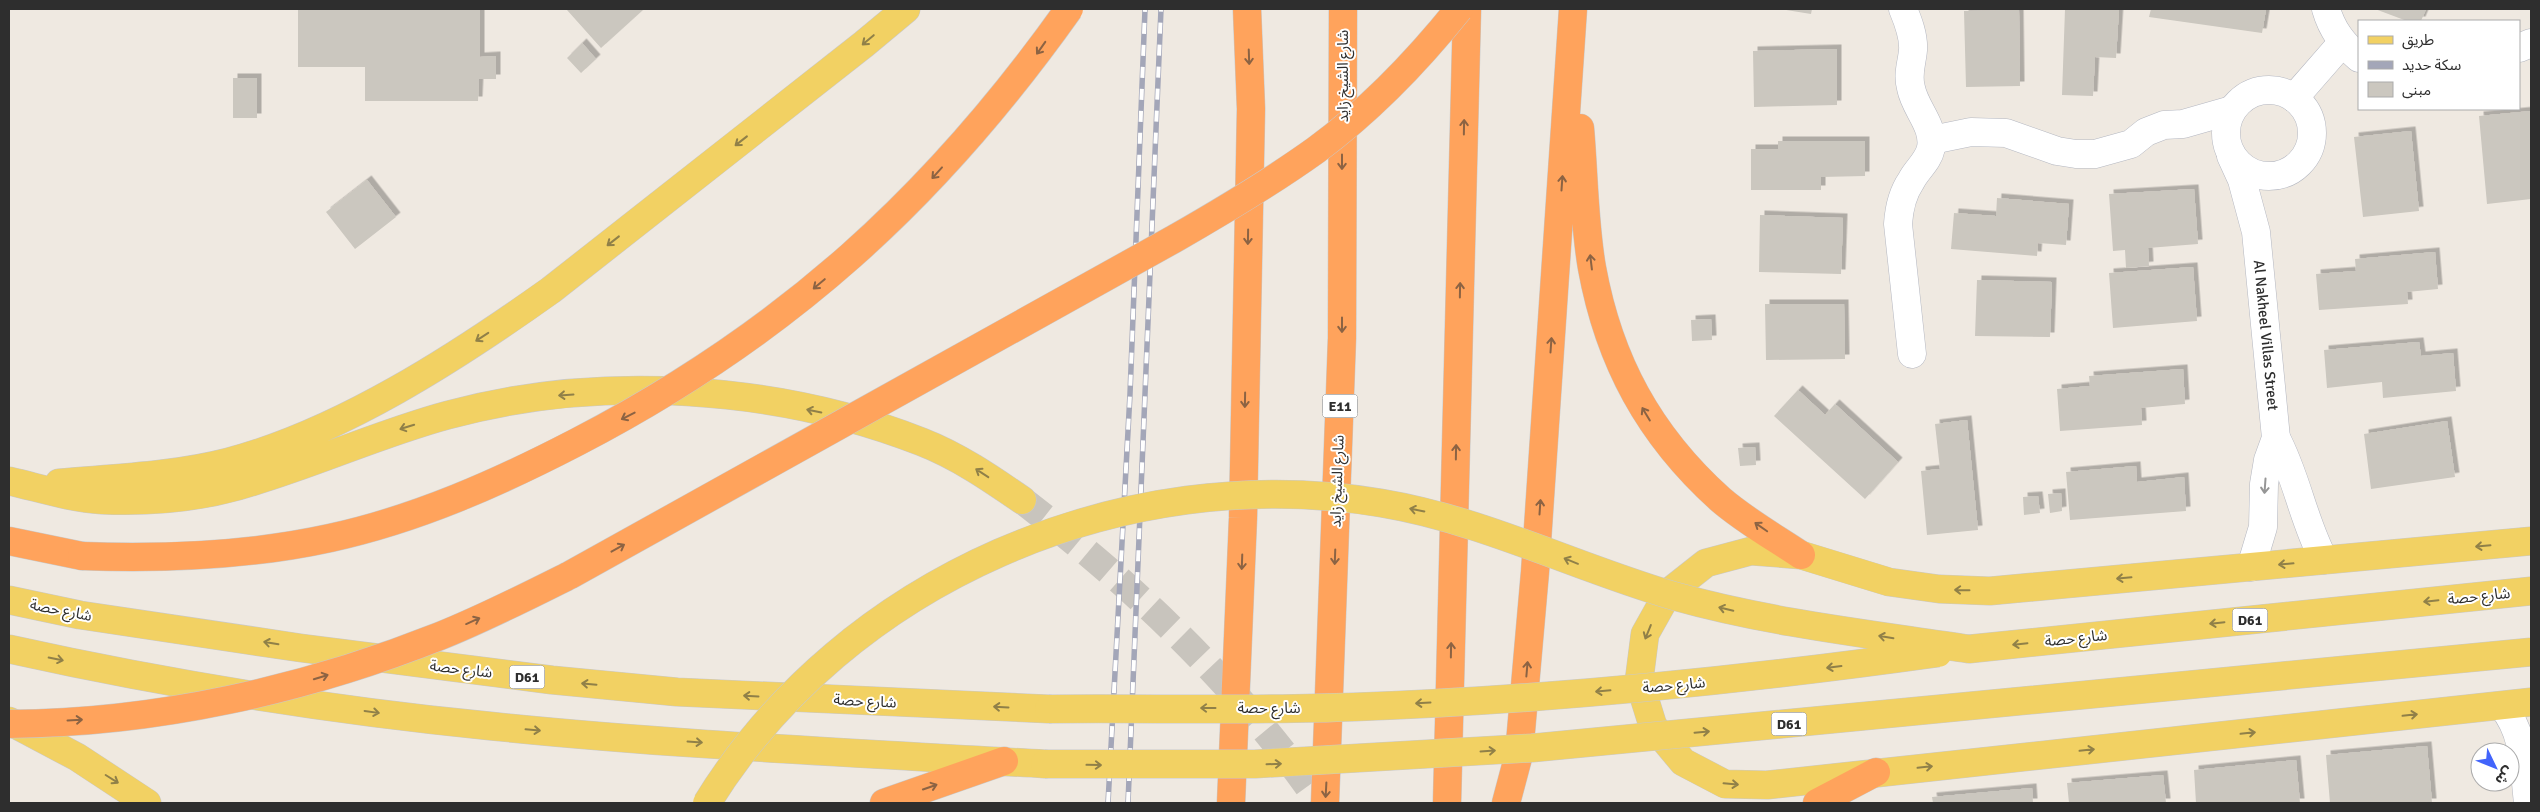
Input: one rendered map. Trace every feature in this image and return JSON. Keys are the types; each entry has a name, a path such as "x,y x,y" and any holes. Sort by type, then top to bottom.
{"highway":[{"path":"9,541 82,556 144,558 207,556 269,549 330,538 390,522 449,502 506,478 640,409 714,363 786,312 854,255 917,195 977,130 1032,62 1069,9"},
{"path":"1232,803 1243,518 1251,109 1247,9"},
{"name":"شارع الشيخ زايد","path":"1325,803 1342,338 1343,9"},
{"path":"9,722 95,719 166,711 236,698 374,660 441,636 507,607 570,575 1166,244 1270,182 1317,149 1361,112 1403,72 1459,9"},
{"path":"1447,803 1467,9"},
{"path":"1506,803 1519,754 1535,572 1573,9"},
{"path":"1572,39 1592,266 1603,320 1622,371 1649,418 1682,462 1721,500 1801,555"},
{"path":"884,803 1004,761"},
{"path":"1817,803 1876,772"}],"main road":[{"path":"10,481 58,483 170,473 228,462 293,439 394,390 492,331 551,290 906,9"},
{"path":"10,481 60,494 102,500 177,498 236,487 294,468 401,428 451,414 502,403 554,395 659,391 763,401 870,424 924,443 975,468 1022,500"},
{"path":"707,803 747,746 821,668 863,634 907,603 954,574 1003,550 1064,527 1108,514 1161,503 1216,496 1326,496 1380,503 1433,514 1486,529 1626,581 1709,605 1781,621 1969,649"},
{"path":"2531,541 1990,590 1956,590 1889,582 1801,555 1751,551 1706,564 1668,593 1645,634 1640,681 1653,726 1683,762 1725,784 1767,785 2531,702"},
{"name":"شارع حصة","path":"9,600 80,615 301,648 552,680 677,692 1049,709 1352,707 1476,700 1723,680 1969,649 2531,591"},
{"name":"D61","path":"9,649 178,682 431,720 578,734 1045,764 1255,764 1532,748 2531,652"},
{"path":"9,722 77,757 147,803"}],"street":[{"path":"1903,9 1910,24 1913,49 1909,69 1910,85 1914,100 1930,130 1932,140 1928,159 1911,179 1900,208 1898,224 1912,354"},
{"path":"2294,98 2350,51 2330,23 2326,9"},
{"path":"2229,150 2226,122 2232,110 2241,99 2254,92 2268,90 2282,92 2294,98 2304,107 2309,118 2311,142 2300,164 2289,172 2264,210 2256,232"},
{"path":"1932,140 1988,131 2023,138 2057,151 2094,154 2131,144 2146,132 2164,125 2183,124 2198,118 2232,110"},
{"path":"2183,124 2196,134 2229,150 2246,171 2268,177 2289,172"},
{"name":"Al Nakheel Villas Street","path":"2229,150 2242,180 2256,232 2276,438 2292,472 2307,522 2324,560"},
{"name":"Al Nakheel Villas Street","path":"2251,567 2263,528 2264,484 2276,438"},
{"path":"2502,706 2516,725 2521,740 2528,803"}],"building":[{"path":"298,9 480,9 480,57 496,56 496,79 479,79 478,101 365,101 365,67 298,67"},
{"path":"644,9 601,48 567,10"},
{"path":"1780,9 1812,9 1811,14"},
{"path":"2065,9 2119,9 2116,58 2095,57 2093,96 2062,95"},
{"path":"2151,9 2266,9 2262,33 2149,17"},
{"path":"2375,9 2426,9 2421,20 2404,20"},
{"path":"2019,10 2020,86 1966,87 1964,11"},
{"path":"582,43 596,59 581,73 567,58"},
{"path":"1837,49 1837,105 1754,107 1753,51"},
{"path":"233,78 257,78 257,118 233,118"},
{"path":"2531,111 2531,199 2487,204 2479,116"},
{"path":"2411,131 2419,211 2363,217 2354,137"},
{"path":"1778,141 1865,141 1865,176 1821,177 1821,190 1751,190 1751,149 1778,149"},
{"path":"367,180 396,217 355,249 326,212"},
{"path":"2194,189 2198,244 2148,248 2149,266 2126,268 2125,250 2113,251 2109,194"},
{"path":"1997,198 2069,204 2066,245 2038,243 2037,256 1951,249 1954,213 1996,216"},
{"path":"1760,215 1843,218 1841,274 1759,272"},
{"path":"2435,252 2438,289 2407,292 2408,304 2319,310 2316,274 2356,271 2355,259"},
{"path":"2193,267 2197,321 2113,328 2109,273"},
{"path":"1977,280 2052,282 2050,337 1975,336"},
{"path":"1765,304 1844,304 1845,359 1766,360"},
{"path":"1711,319 1712,340 1692,341 1691,320"},
{"path":"2419,342 2421,356 2453,353 2456,391 2383,398 2382,382 2327,388 2324,350"},
{"path":"2183,369 2185,404 2141,408 2142,425 2060,431 2057,389 2090,386 2089,376"},
{"path":"1798,390 1825,415 1835,404 1898,462 1865,499 1774,416"},
{"path":"1967,420 1978,530 1927,535 1921,471 1940,469 1935,424"},
{"path":"2447,421 2455,477 2371,489 2364,434"},
{"path":"1755,447 1756,465 1740,466 1738,448"},
{"path":"2136,466 2137,482 2184,477 2186,511 2070,520 2066,472"},
{"path":"2061,493 2062,511 2050,513 2048,494"},
{"path":"2038,496 2040,513 2024,515 2023,497"},
{"path":"2427,746 2432,803 2330,803 2326,755"},
{"path":"2296,760 2300,803 2196,803 2194,770"},
{"path":"2163,775 2166,803 2069,803 2067,783"},
{"path":"2032,788 2033,803 1933,803 1932,797"}],"tunnel":[{"path":"1022,500 1105,568 1183,640 1255,718 1320,803"}],"railway":[{"path":"1108,803 1130,394 1145,9"},
{"path":"1128,803 1161,9"}]}
